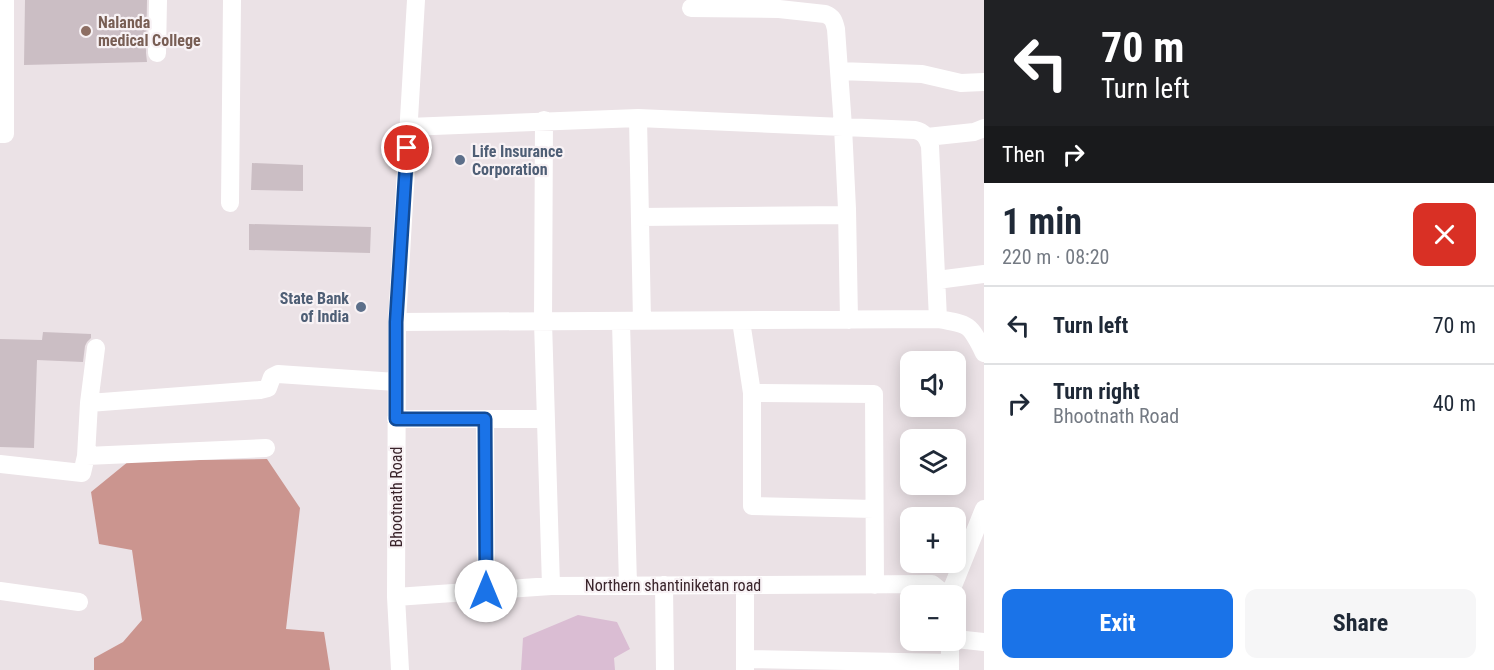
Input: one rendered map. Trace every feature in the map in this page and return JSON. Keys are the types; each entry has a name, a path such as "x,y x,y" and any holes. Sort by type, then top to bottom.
{"street":[{"path":"0,134 5,134 5,0"},
{"path":"157,53 158,0"},
{"path":"230,203 232,0"},
{"name":"Bhootnath Road","path":"400,670 396,597 396,322 416,0"},
{"path":"691,8 779,4 825,14 831,16 834,21 843,127 849,320"},
{"path":"839,71 921,74 961,82 984,82"},
{"path":"408,127 638,118 922,132 927,137 930,146 938,319"},
{"path":"638,118 642,321"},
{"path":"544,120 543,322 551,586"},
{"path":"927,137 974,132 984,128"},
{"path":"640,217 847,215"},
{"path":"937,280 984,274"},
{"path":"396,322 938,319 960,323 973,331 984,353"},
{"path":"741,321 752,393 752,506 874,509"},
{"path":"621,322 628,585"},
{"path":"0,464 82,473 86,456 89,403 96,348"},
{"path":"89,403 260,390 268,388 272,377 278,374 396,382"},
{"path":"752,393 873,394 875,585"},
{"path":"396,419 546,419"},
{"path":"485,419 486,591"},
{"path":"86,456 266,448"},
{"path":"953,585 984,509"},
{"path":"664,585 665,670"},
{"path":"745,585 745,664 950,666"},
{"name":"Northern shantiniketan road","path":"396,597 551,586 933,585"},
{"path":"0,591 79,602"},
{"path":"966,640 984,642"}],"shaded area":[{"path":"267,459 300,508 286,629 324,632 330,670 94,670 94,658 123,642 142,620 132,550 99,544 91,492 129,461"},
{"path":"578,615 617,622 630,649 614,658 615,670 521,670 523,638"}],"building":[{"name":"Nalanda medical College","path":"25,0 147,0 147,62 24,65"},
{"path":"252,163 303,165 303,191 251,190"},
{"path":"249,224 371,227 370,253 249,250"},
{"path":"43,332 91,334 91,338 85,346 83,362 37,360 34,448 0,447 0,339 42,340"}],"place":[{"name":"Nalanda medical College","path":"86,31"},
{"name":"Life Insurance Corporation","path":"460,160"},
{"name":"State Bank of India","path":"361,307"}],"route":[{"path":"407,148 396,322 396,419 485,419 486,591"}]}
